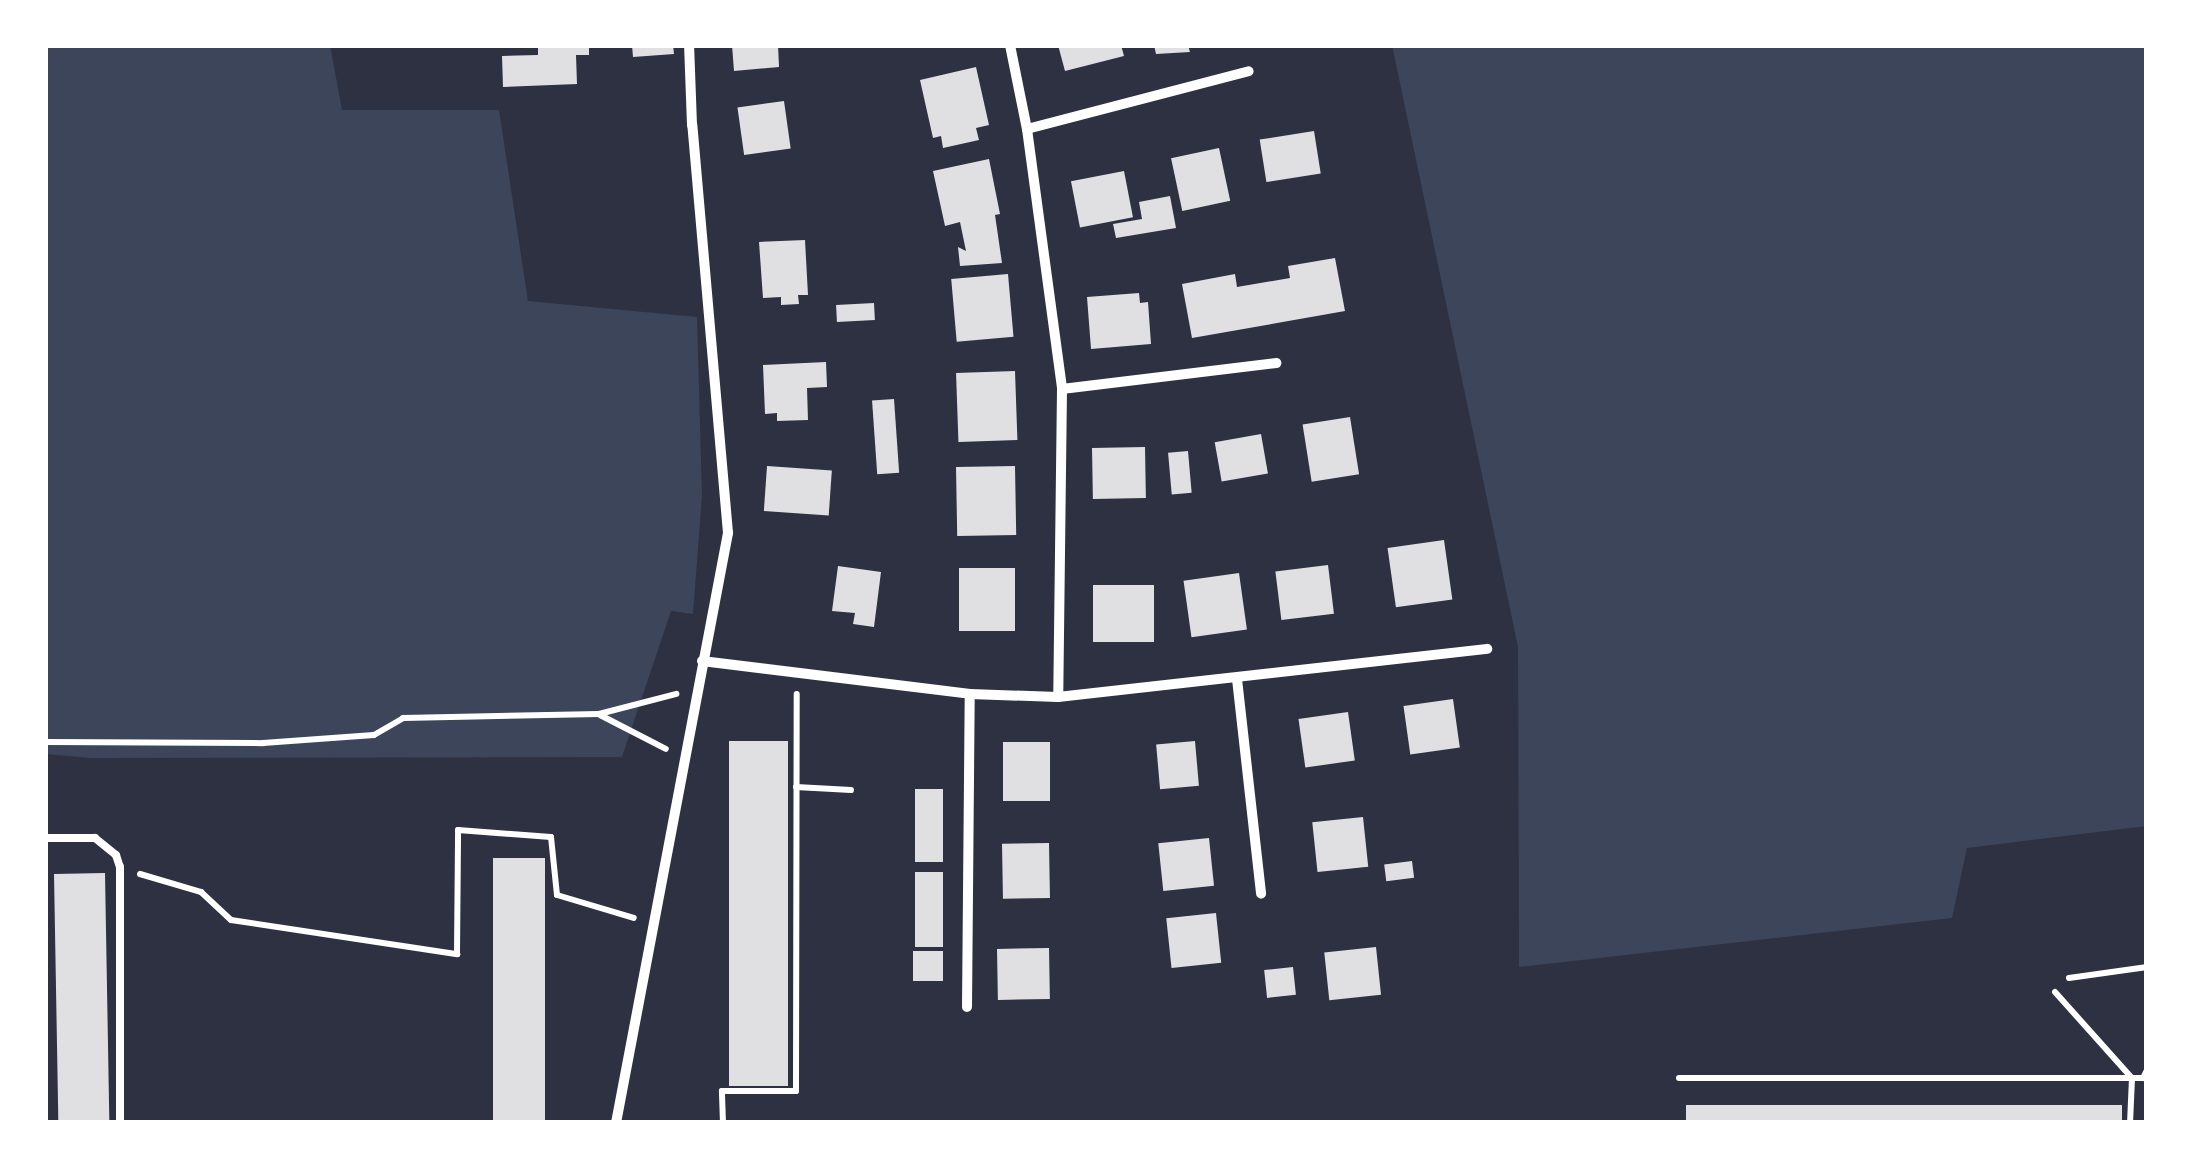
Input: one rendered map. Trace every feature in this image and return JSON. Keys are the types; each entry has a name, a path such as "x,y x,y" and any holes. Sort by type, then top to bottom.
{"street":[{"path":"616,1123 728,533 692,125 689,45"},
{"path":"1010,45 1027,129 1062,389 1058,697"},
{"path":"1027,129 1249,71"},
{"path":"1062,389 1276,363"},
{"path":"702,661 970,694 1058,697 1486,649"},
{"path":"1237,679 1261,894"},
{"path":"967,1008 970,694"}],"lane":[{"path":"45,838 95,838 116,856 120,868 120,1123"}],"path":[{"path":"45,742 263,743 374,735 403,718 599,714 676,694"},
{"path":"723,1123 722,1091 796,1091 797,694"},
{"path":"599,714 666,749"},
{"path":"796,788 851,790"},
{"path":"120,868 201,892 231,920 457,954 458,830 551,837 557,895 634,918"},
{"path":"2069,978 2147,967"},
{"path":"2056,992 2132,1078 2130,1123"},
{"path":"1679,1078 2144,1078 2147,1070"}],"shaded area":[{"path":"45,45 330,45 342,110 499,110 528,301 697,317 702,496 693,614 671,611 622,757 91,758 45,754"},
{"path":"1392,45 2147,45 2147,826 1967,848 1952,918 1519,967 1518,647"}],"building":[{"path":"538,45 589,45 589,55 576,55 577,84 503,87 502,56 538,55"},
{"path":"632,45 673,45 674,54 633,57"},
{"path":"732,45 778,45 779,67 734,71"},
{"path":"1058,45 1121,45 1124,56 1065,71"},
{"path":"1154,45 1188,45 1190,52 1156,54"},
{"path":"976,67 989,125 976,128 979,140 943,148 941,136 933,138 920,80"},
{"path":"784,101 791,149 744,155 737,108"},
{"path":"1314,131 1321,173 1266,182 1260,140"},
{"path":"1219,148 1230,201 1182,211 1171,158"},
{"path":"989,159 1000,214 995,215 1002,263 960,266 958,247 966,251 960,222 945,226 933,171"},
{"path":"1124,171 1133,217 1080,227 1071,181"},
{"path":"1170,196 1176,228 1116,238 1113,224 1142,219 1139,202"},
{"path":"805,240 808,295 798,295 799,304 781,305 781,297 763,298 759,242"},
{"path":"1335,258 1345,311 1192,338 1182,284 1235,274 1237,287 1290,278 1288,266"},
{"path":"1008,274 1013,337 957,342 951,279"},
{"path":"1139,293 1140,303 1148,302 1151,344 1091,349 1087,297"},
{"path":"874,303 875,320 837,322 836,305"},
{"path":"826,362 827,387 807,388 808,420 777,421 777,413 765,414 763,365"},
{"path":"1015,371 1017,440 958,442 956,373"},
{"path":"894,399 899,473 877,474 872,401"},
{"path":"1350,417 1359,474 1312,482 1303,425"},
{"path":"1261,434 1268,473 1222,482 1215,442"},
{"path":"1145,447 1146,498 1093,499 1092,448"},
{"path":"1188,451 1192,493 1172,495 1168,453"},
{"path":"767,466 832,471 829,515 764,511"},
{"path":"1015,466 1016,535 957,536 956,467"},
{"path":"1444,540 1452,599 1396,607 1388,548"},
{"path":"1328,565 1334,614 1281,620 1275,571"},
{"path":"838,566 881,572 874,627 853,624 855,613 832,611"},
{"path":"959,568 1015,568 1015,631 959,631"},
{"path":"1239,573 1247,629 1191,637 1184,581"},
{"path":"1093,585 1154,585 1154,642 1093,642"},
{"path":"1453,699 1460,748 1410,754 1403,706"},
{"path":"1348,712 1355,761 1305,767 1298,719"},
{"path":"729,741 788,741 788,1086 729,1086"},
{"path":"1195,741 1199,786 1160,789 1156,744"},
{"path":"1003,742 1050,742 1050,801 1003,801"},
{"path":"915,789 943,789 943,862 915,862"},
{"path":"1363,817 1368,867 1318,872 1312,822"},
{"path":"1209,838 1214,886 1163,891 1158,843"},
{"path":"1049,843 1050,898 1003,899 1002,844"},
{"path":"493,858 545,858 545,1123 493,1123"},
{"path":"1412,861 1414,878 1386,881 1384,864"},
{"path":"915,872 943,872 943,947 915,947"},
{"path":"105,873 109,1123 58,1123 54,874"},
{"path":"1216,913 1221,963 1172,968 1166,918"},
{"path":"1376,947 1381,995 1329,1000 1324,952"},
{"path":"1049,948 1050,999 998,1000 997,949"},
{"path":"913,951 943,951 943,981 913,981"},
{"path":"1293,967 1296,995 1267,998 1264,970"},
{"path":"1686,1105 2122,1105 2122,1123 1686,1123"}]}
